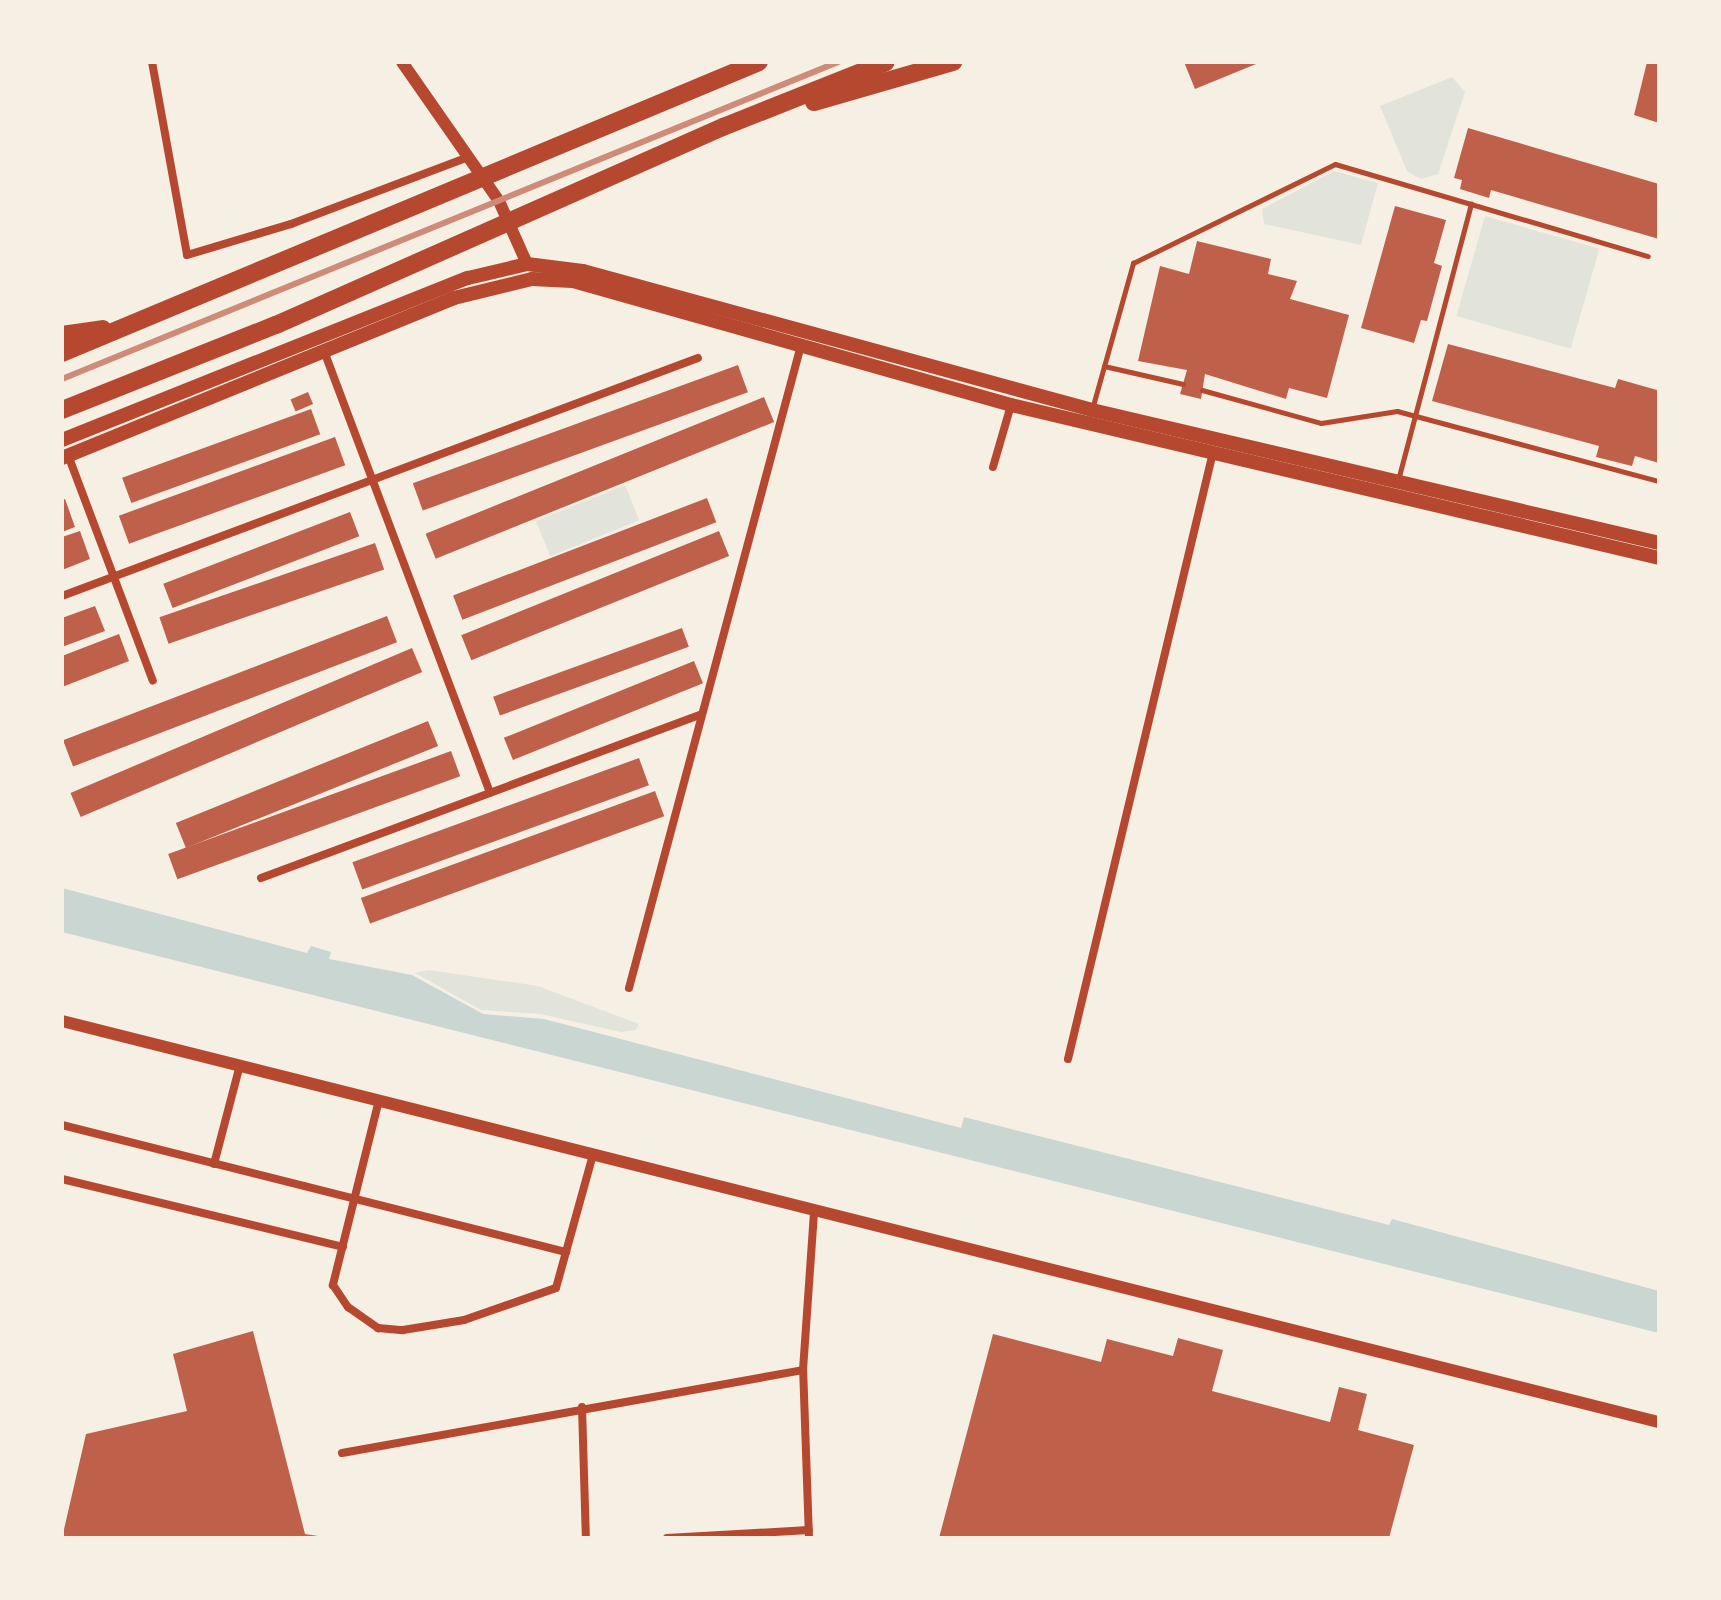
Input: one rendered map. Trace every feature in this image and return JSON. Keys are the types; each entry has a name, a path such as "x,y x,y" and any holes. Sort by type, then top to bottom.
{"highway":[{"path":"62,353 759,62"},
{"path":"62,410 276,325 723,127 886,62"},
{"path":"723,127 953,62"},
{"path":"62,335 140,323"}],"main road":[{"path":"63,448 468,278 583,271 1092,410 1659,543"},
{"path":"63,448 529,272 608,288 1011,405 1659,558"}],"street":[{"path":"152,62 187,255 291,224 468,157"},
{"path":"402,62 507,215 529,272"},
{"path":"629,988 801,345"},
{"path":"324,351 490,793"},
{"path":"62,596 698,358"},
{"path":"993,467 1011,405"},
{"path":"63,448 153,681"},
{"path":"1068,1059 1213,452"},
{"path":"261,878 701,714"},
{"path":"62,1021 1659,1422"},
{"path":"214,1164 240,1065"},
{"path":"379,1100 333,1285 348,1307 378,1328 403,1330 498,1313 556,1288 593,1155"},
{"path":"62,1125 566,1252"},
{"path":"62,1179 343,1247"},
{"path":"667,1538 809,1534 803,1370 814,1212"},
{"path":"342,1453 582,1407 803,1370"},
{"path":"582,1407 586,1538"}],"lane":[{"path":"1092,410 1133,263 1335,164 1648,256"},
{"path":"1398,480 1471,203"},
{"path":"1104,366 1183,384"},
{"path":"1202,390 1321,423 1379,412 1415,415 1659,481"}],"shaded area":[{"path":"1452,77 1465,92 1438,174 1421,179 1407,171 1380,106"},
{"path":"1334,171 1378,183 1361,245 1264,224 1262,209"},
{"path":"1485,216 1599,249 1571,349 1456,316"},
{"path":"625,485 639,520 550,556 536,521"},
{"path":"62,888 307,953 311,946 331,952 329,959 412,975 483,1014 544,1019 961,1128 964,1117 1389,1225 1392,1219 1659,1291 1659,1333 62,932"},
{"path":"429,970 538,986 639,1024 636,1030 621,1032 540,1014 481,1010 415,973"}],"building":[{"path":"1184,62 1261,62 1195,89"},
{"path":"1647,62 1659,62 1659,123 1634,115"},
{"path":"1468,128 1659,184 1659,239 1491,190 1489,198 1460,189 1462,180 1454,178"},
{"path":"1395,206 1446,220 1434,263 1442,266 1427,321 1421,320 1414,343 1361,328"},
{"path":"1197,241 1271,259 1268,274 1297,281 1290,299 1349,315 1327,398 1289,388 1286,399 1205,374 1201,399 1180,394 1187,370 1138,361 1160,266 1189,274"},
{"path":"1448,344 1615,388 1618,379 1657,390 1659,463 1635,456 1632,466 1596,457 1599,446 1432,401"},
{"path":"738,365 748,392 423,511 413,483"},
{"path":"308,392 313,404 296,411 291,399"},
{"path":"764,397 774,422 436,559 426,534"},
{"path":"311,409 320,434 131,503 122,478"},
{"path":"335,437 345,465 129,544 119,516"},
{"path":"707,498 716,522 462,620 453,595"},
{"path":"65,499 75,527 62,532 62,500"},
{"path":"350,512 359,536 173,608 163,584"},
{"path":"80,531 90,559 62,570 62,537"},
{"path":"719,531 729,556 471,660 461,635"},
{"path":"375,543 384,569 169,644 159,617"},
{"path":"95,606 105,631 62,647 62,618"},
{"path":"387,616 397,642 73,766 63,740"},
{"path":"682,628 689,647 500,716 493,697"},
{"path":"119,634 129,661 62,687 62,656"},
{"path":"412,648 422,672 81,817 70,793"},
{"path":"694,661 703,683 513,760 504,738"},
{"path":"428,721 438,746 186,848 176,823"},
{"path":"451,751 460,776 177,879 168,854"},
{"path":"639,758 649,785 362,890 352,862"},
{"path":"655,791 664,816 370,923 361,898"},
{"path":"253,1331 305,1534 331,1538 62,1538 86,1434 187,1411 173,1354"},
{"path":"993,1334 1101,1362 1107,1339 1173,1356 1178,1338 1223,1350 1212,1391 1330,1422 1339,1387 1367,1394 1358,1430 1414,1445 1389,1538 939,1538"}],"railway":[{"path":"62,379 838,62"}]}
